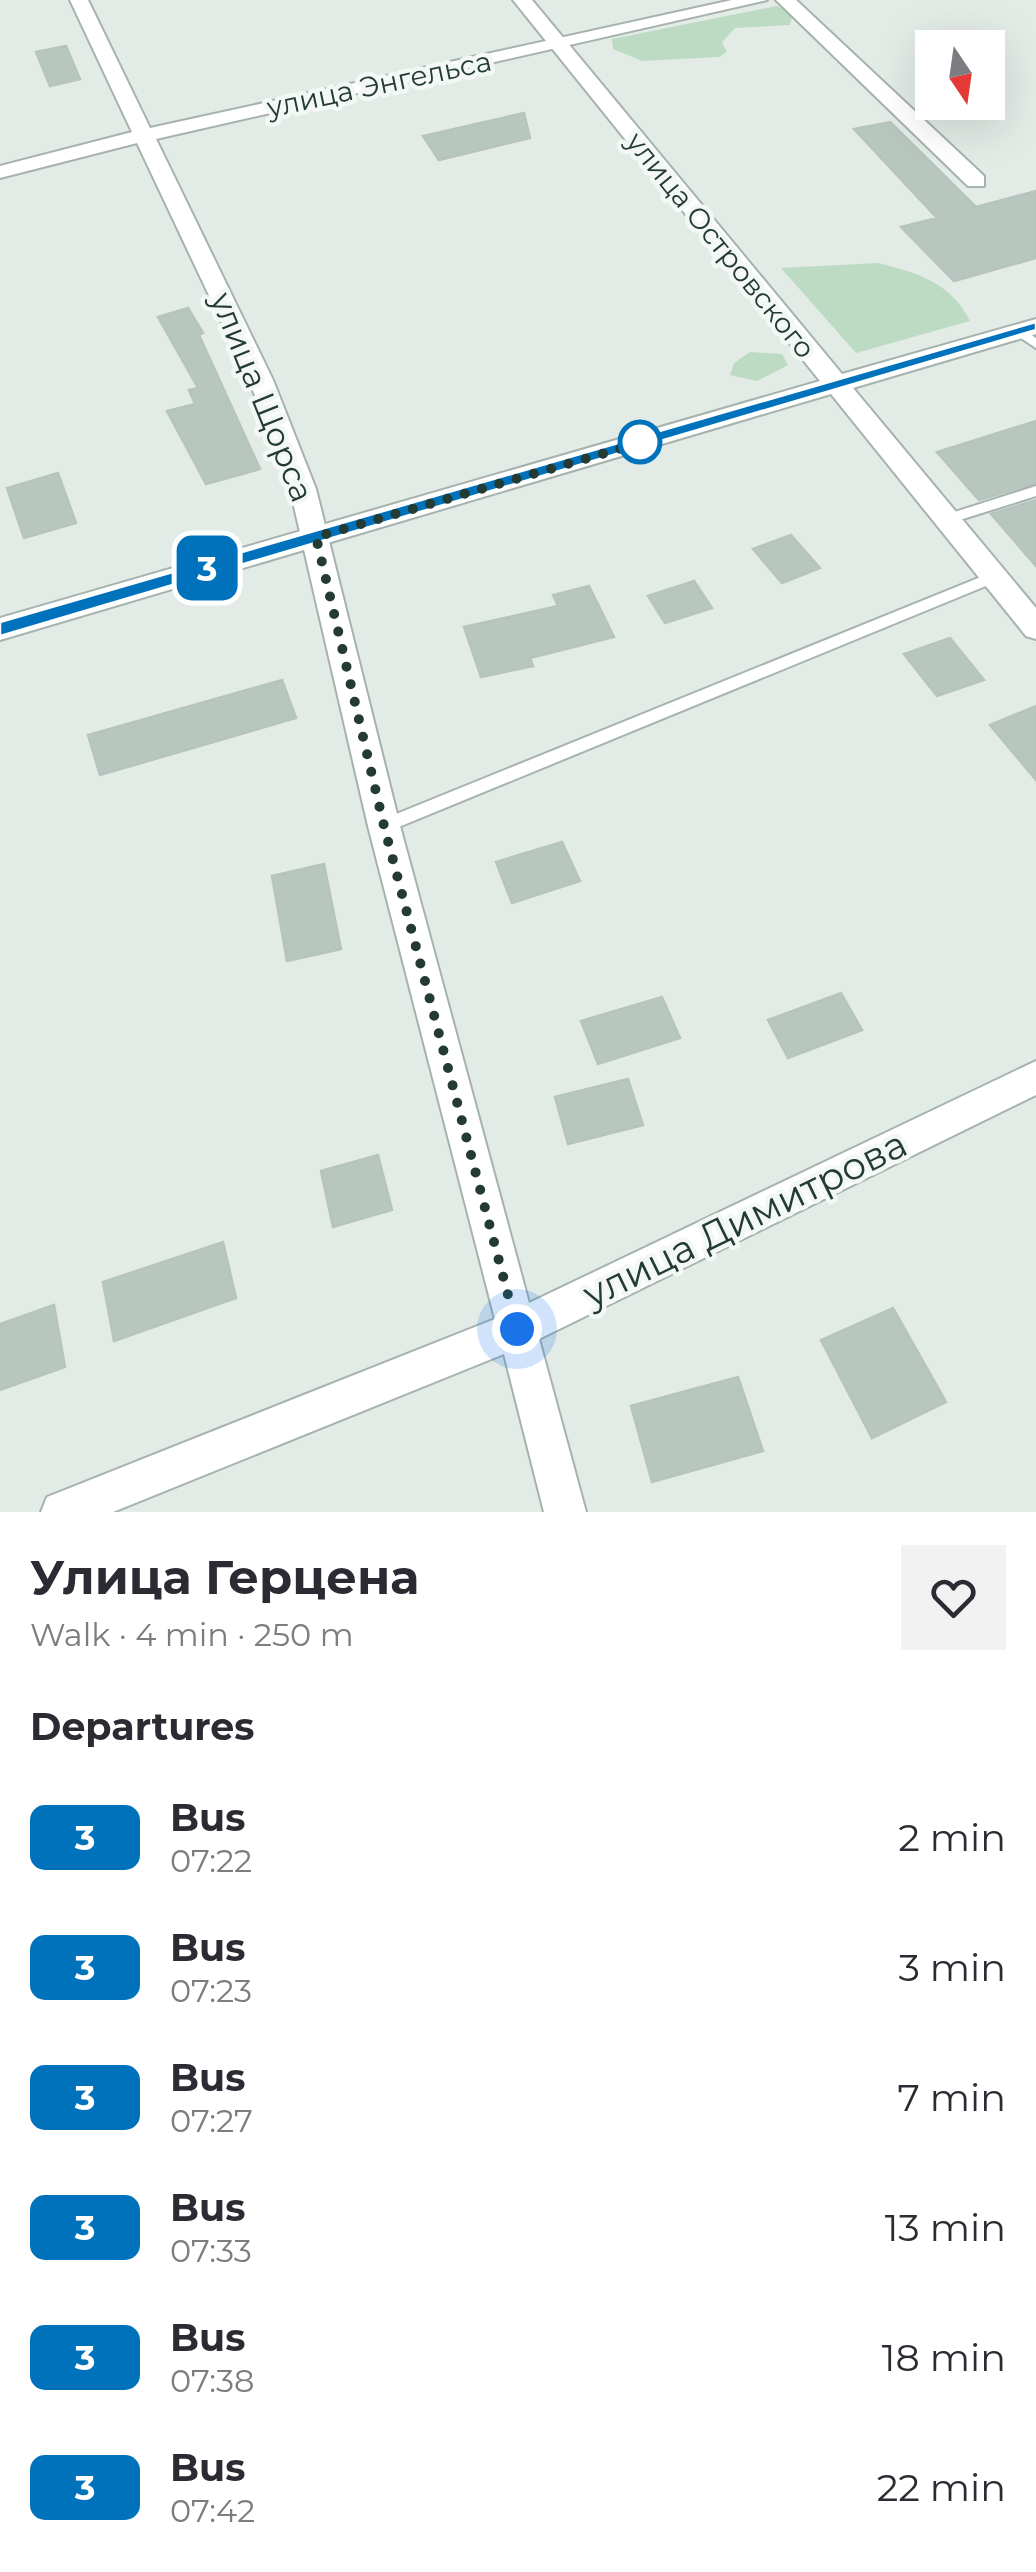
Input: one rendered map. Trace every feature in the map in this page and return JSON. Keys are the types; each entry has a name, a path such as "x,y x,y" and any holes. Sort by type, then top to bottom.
{"street":[{"name":"улица Щорса","path":"79,0 261,380 303,489 384,826 566,1512"},
{"name":"улица Островского","path":"522,0 1036,628"},
{"name":"улица Энгельса","path":"0,172 146,134 758,0"},
{"path":"785,0 976,180"},
{"path":"0,629 835,386 1030,334"},
{"name":"улица Димитрова","path":"62,1512 517,1329 1036,1078"}],"lane":[{"path":"946,519 1036,491"},
{"path":"384,826 993,577"}],"green space":[{"path":"777,6 793,14 790,25 735,28 722,42 727,52 719,57 642,61 613,49 612,39"},
{"path":"878,263 932,281 953,297 970,321 856,353 781,268"},
{"path":"750,352 782,354 788,365 757,381 730,375 734,363"}],"building":[{"path":"66,46 80,79 50,86 36,52"},
{"path":"524,113 530,138 439,160 423,136"},
{"path":"890,122 976,207 1036,191 1036,258 954,281 901,227 937,218 854,129"},
{"path":"188,308 203,333 199,335 260,469 206,484 167,411 195,404 189,390 198,388 158,317"},
{"path":"1036,421 1036,483 979,500 937,452"},
{"path":"58,473 76,523 24,538 7,488"},
{"path":"1036,500 1036,566 991,514"},
{"path":"791,535 820,568 782,583 753,549"},
{"path":"694,581 712,608 665,623 648,596"},
{"path":"589,586 614,637 530,658 533,666 481,677 464,627 558,606 553,595"},
{"path":"950,638 984,680 937,696 904,654"},
{"path":"282,680 296,718 100,775 88,735"},
{"path":"1036,706 1036,780 990,725"},
{"path":"562,842 580,881 512,903 496,862"},
{"path":"324,864 341,949 287,961 272,876"},
{"path":"841,993 862,1030 788,1058 768,1020"},
{"path":"662,997 680,1038 598,1064 581,1021"},
{"path":"628,1079 643,1125 568,1144 555,1097"},
{"path":"378,1155 392,1210 333,1227 321,1171"},
{"path":"223,1242 236,1298 114,1341 103,1282"},
{"path":"54,1305 65,1367 0,1390 0,1324"},
{"path":"893,1308 946,1402 872,1438 821,1340"},
{"path":"738,1377 763,1451 652,1482 631,1406"}],"bus line":[{"name":"3","path":"0,629 1036,326"}],"route":[{"path":"517,1329 384,826 316,537 650,440 640,442"}]}
